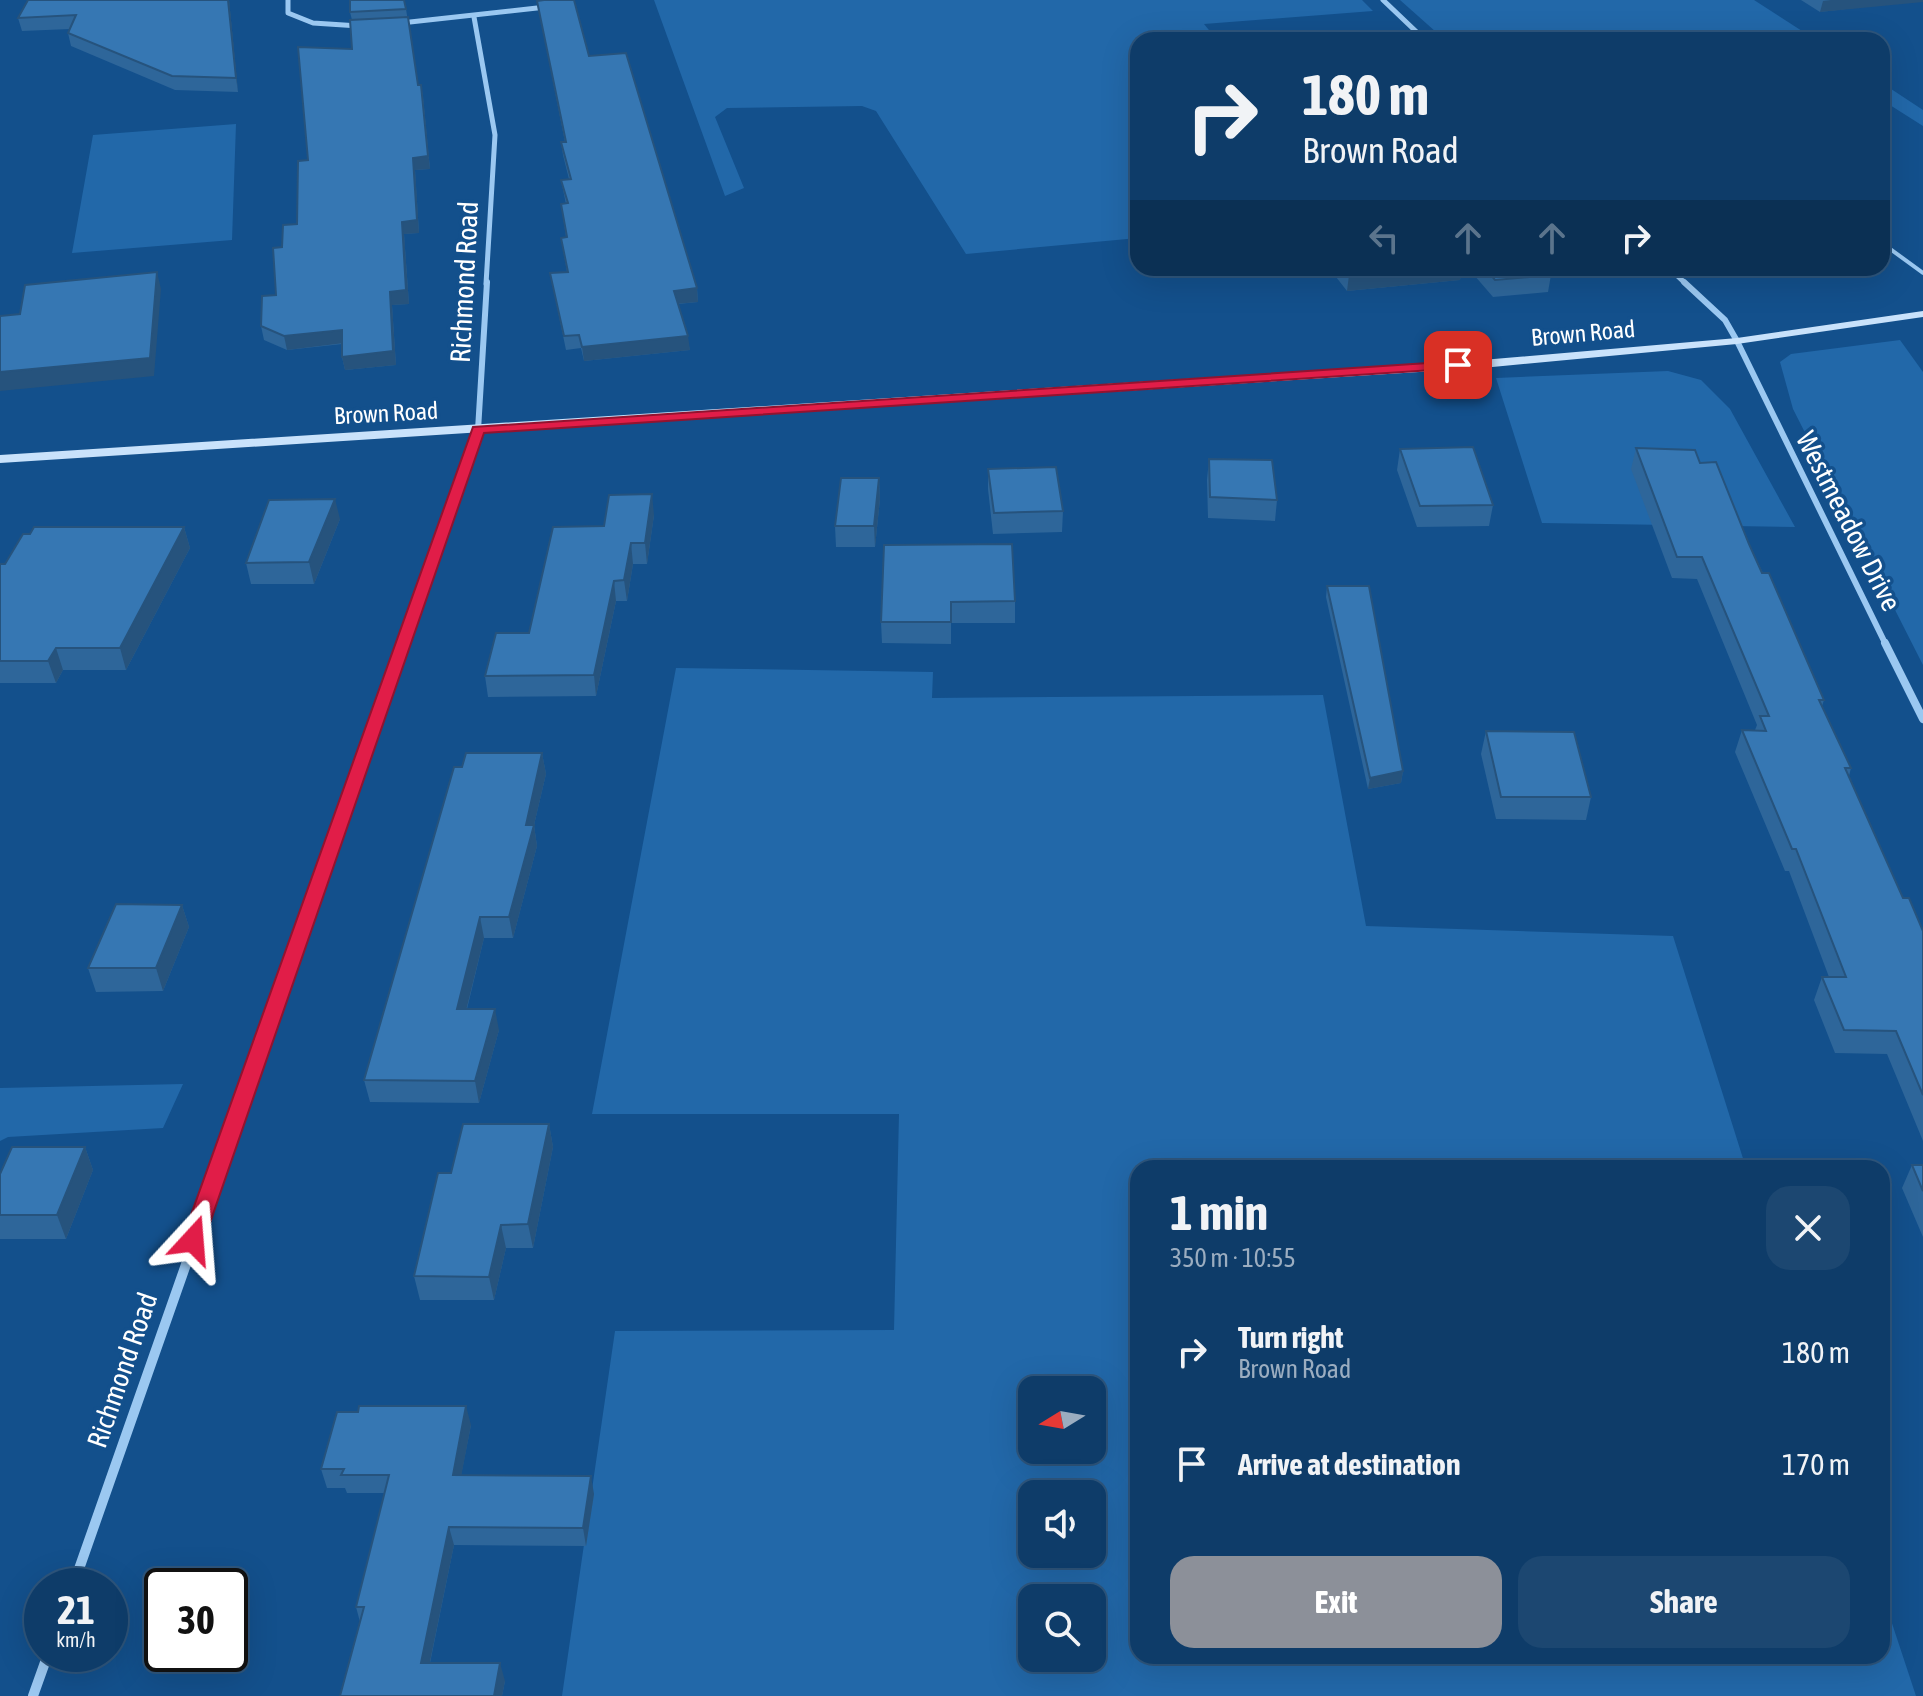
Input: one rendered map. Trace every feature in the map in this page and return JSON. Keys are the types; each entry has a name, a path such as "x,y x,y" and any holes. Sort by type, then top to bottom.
{"main road":[{"name":"Brown Road","path":"0,459 1482,364 1737,341 1923,314"}],"street":[{"path":"288,0 288,13 313,25 367,26"},
{"path":"1383,0 1417,32"},
{"path":"397,24 557,6"},
{"name":"Richmond Road","path":"79,1568 478,430 495,135 474,17"},
{"name":"Westmeadow Drive","path":"1678,276 1725,320 1737,341 1923,719"},
{"path":"33,1696 42,1672"}],"lane":[{"path":"1890,249 1923,273"}],"shaded area":[{"path":"654,0 1362,0 1373,11 1204,24 1210,32 1130,32 1130,239 966,254 876,111 862,106 727,108 715,117 744,188 725,196"},
{"path":"1400,0 1754,0 1804,32 1436,32"},
{"path":"1890,88 1923,110 1923,126 1890,105"},
{"path":"236,124 232,240 72,253 93,135"},
{"path":"1900,340 1923,372 1923,665 1793,409 1780,362 1791,354"},
{"path":"1668,371 1701,380 1730,409 1795,527 1542,523 1496,378"},
{"path":"676,668 933,672 932,698 1323,695 1366,926 1673,936 1743,1160 1130,1160 1130,1664 1890,1664 1890,1617 1916,1696 562,1696 615,1331 894,1330 899,1114 592,1114"},
{"path":"183,1084 163,1128 8,1137 0,1141 0,1088"}],"building":[{"path":"28,0 228,0 236,78 172,76 68,33 76,15 18,18"},
{"path":"350,0 404,0 406,9 350,12"},
{"path":"574,0 589,56 626,53 697,288 674,291 688,336 582,347 579,335 564,336 550,273 568,272 561,238 567,237 561,204 568,203 561,180 571,179 561,142 566,142 537,1"},
{"path":"408,17 418,85 421,85 428,156 413,158 417,220 402,222 406,290 390,292 393,351 342,357 342,330 284,336 261,326 262,296 276,295 273,248 282,247 283,225 297,224 298,161 308,160 298,47 352,49 350,20"},
{"path":"157,272 150,358 0,372 0,316 20,314 25,285"},
{"path":"1492,276 1540,276 1495,280"},
{"path":"1473,447 1493,505 1420,506 1400,449"},
{"path":"1636,448 1695,450 1700,463 1716,462 1762,573 1769,573 1824,700 1819,700 1851,768 1845,768 1903,898 1909,898 1923,931 1923,1095 1896,1031 1844,1030 1822,977 1846,977 1796,849 1792,849 1742,730 1766,731 1760,716 1769,716 1702,557 1677,557"},
{"path":"1209,459 1272,460 1277,500 1210,497"},
{"path":"1056,467 1063,511 994,513 988,469"},
{"path":"841,478 879,478 874,526 835,526"},
{"path":"652,494 645,543 631,543 624,580 614,581 594,675 485,676 496,633 529,633 553,527 604,526 609,495"},
{"path":"335,499 309,562 246,563 269,500"},
{"path":"34,527 184,527 120,648 56,648 48,661 0,661 0,564 5,564 23,534 30,534"},
{"path":"1012,544 1015,601 951,602 951,622 881,622 884,545"},
{"path":"1327,586 1369,586 1403,771 1370,778"},
{"path":"1486,731 1574,732 1591,797 1501,797"},
{"path":"466,753 542,753 526,825 534,825 509,917 480,917 457,1009 495,1009 475,1081 364,1080 454,767 462,767"},
{"path":"116,904 182,905 156,968 88,968"},
{"path":"463,1124 549,1124 528,1224 501,1225 489,1277 414,1276 438,1173 451,1173"},
{"path":"12,1147 85,1147 57,1215 0,1215 0,1174"},
{"path":"1912,1165 1923,1165 1923,1191"},
{"path":"359,1406 466,1406 453,1475 591,1476 583,1528 449,1527 421,1663 500,1663 494,1696 340,1696 364,1607 356,1607 389,1475 341,1475 344,1469 321,1469 337,1412 358,1412"}],"route":[{"path":"193,1240 478,430 1458,365"}]}
